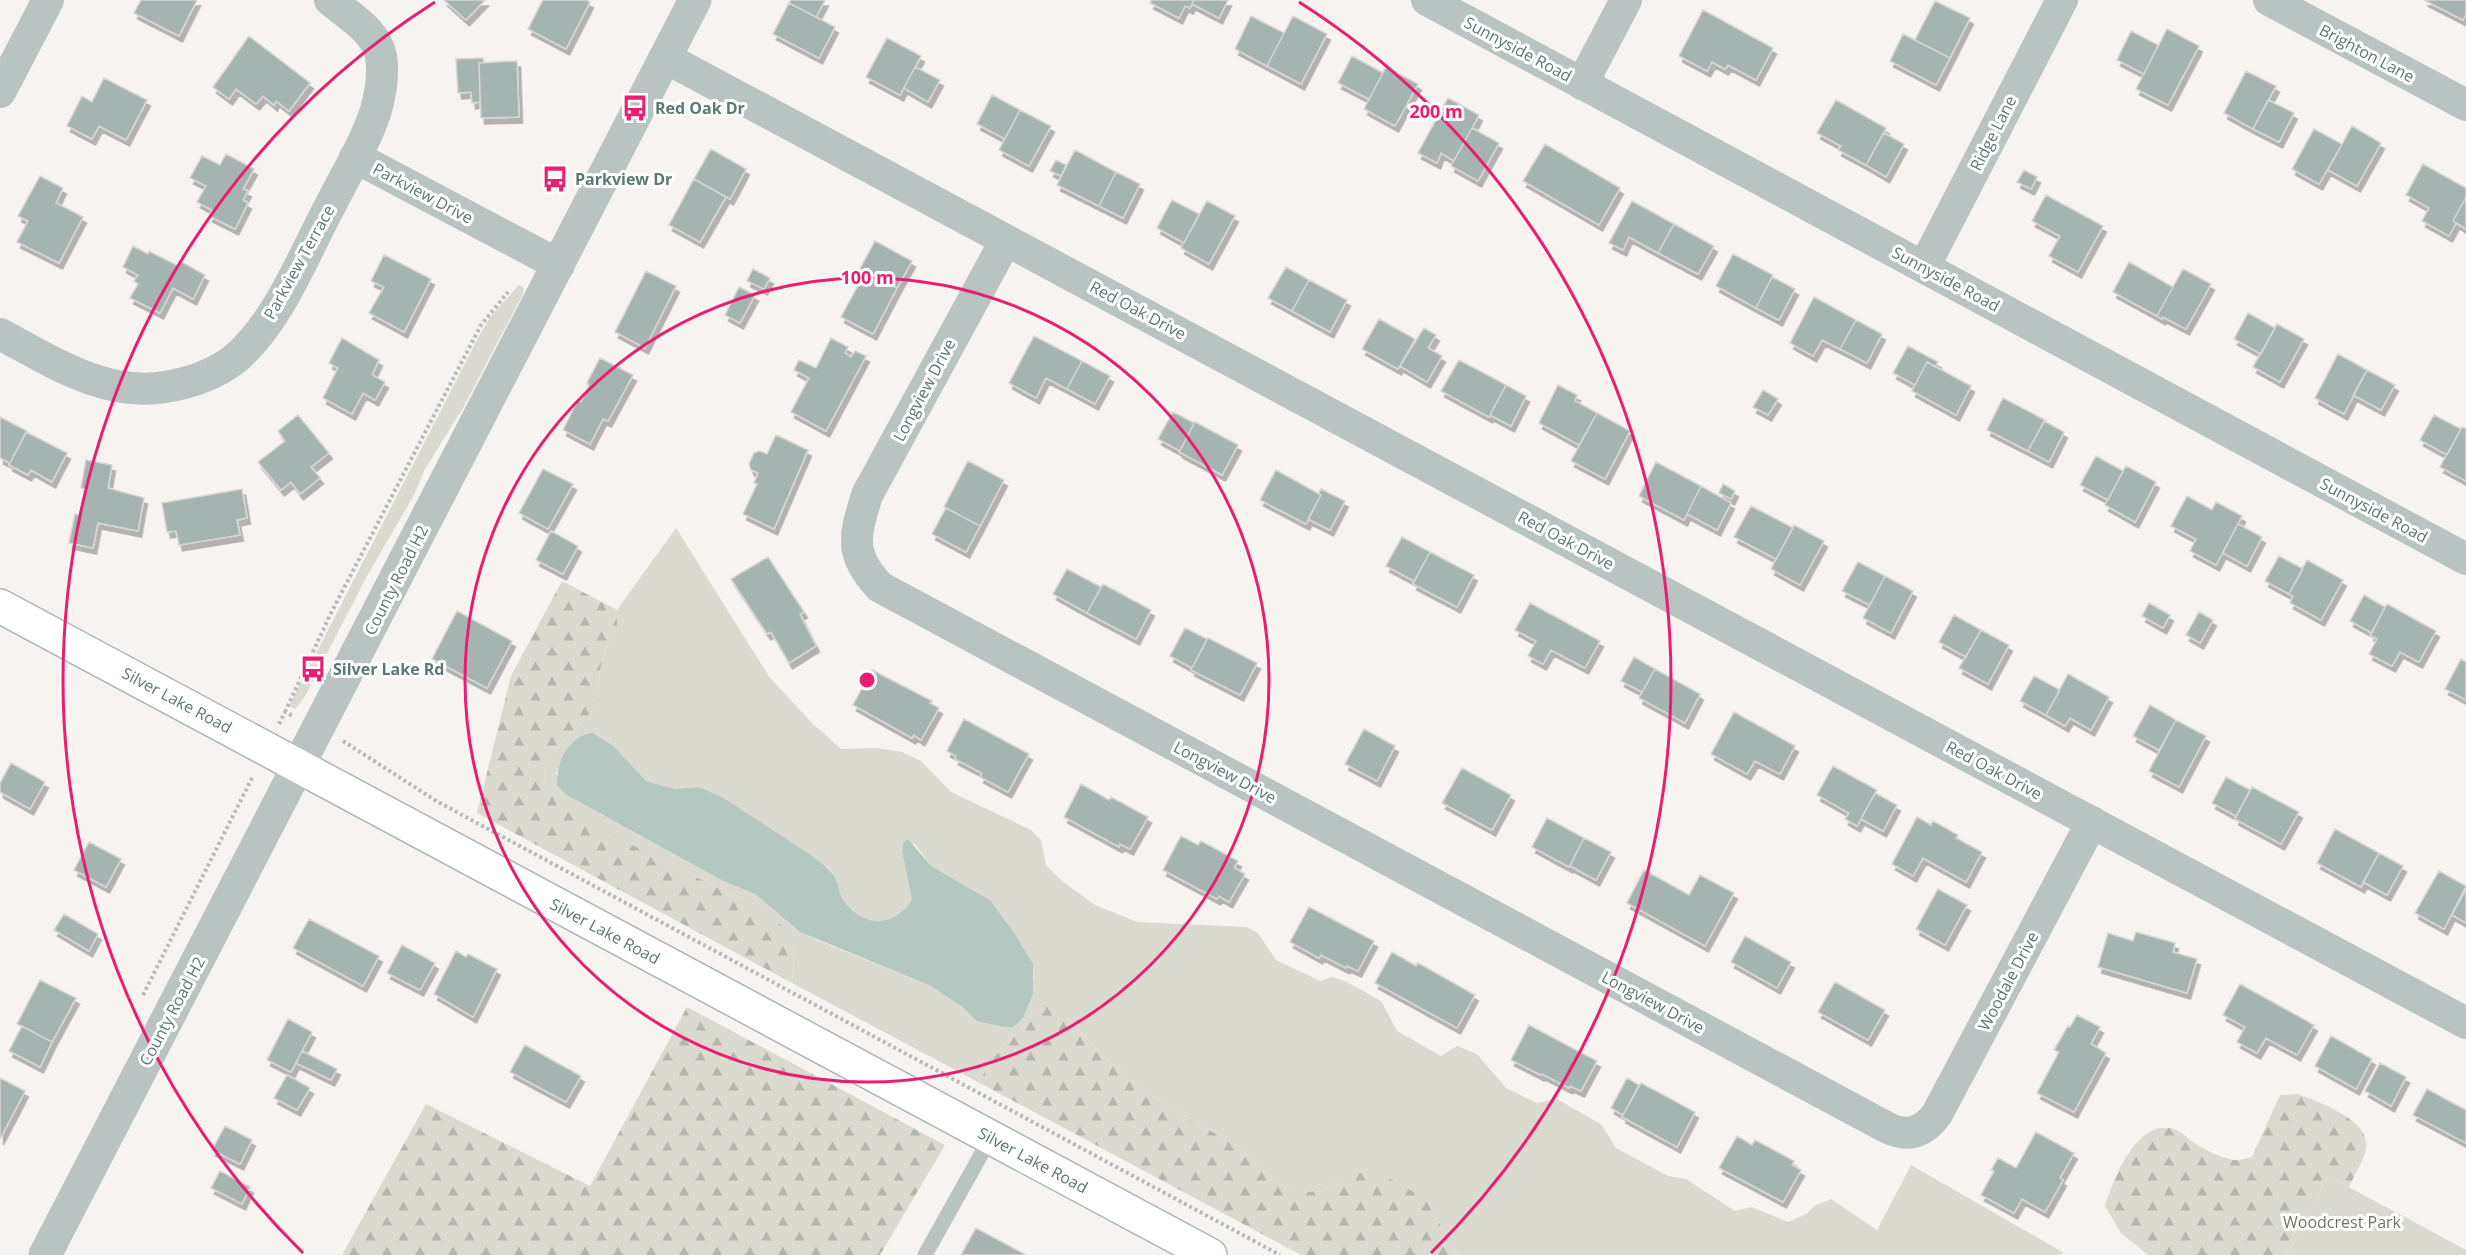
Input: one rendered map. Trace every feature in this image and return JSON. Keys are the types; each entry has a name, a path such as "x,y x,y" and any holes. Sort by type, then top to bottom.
{"main road":[{"name":"Silver Lake Road","path":"0,606 1209,1255"}],"street":[{"path":"0,92 48,0"},
{"name":"Parkview Drive","path":"330,0 358,23 373,39 380,53 383,73 380,93 375,112 355,157 548,259"},
{"name":"County Road H2","path":"45,1255 319,730 548,259 666,58 695,0"},
{"name":"Sunnyside Road","path":"1427,0 2466,559"},
{"path":"1582,84 1626,0"},
{"name":"Ridge Lane","path":"1924,267 2062,0"},
{"name":"Brighton Lane","path":"2269,0 2466,105"},
{"name":"Red Oak Drive","path":"666,58 2466,1023"},
{"name":"Parkview Terrace","path":"0,334 72,372 108,385 132,388 164,387 200,379 234,359 254,340 275,310 355,157"},
{"name":"Longview Drive","path":"1006,240 867,495 855,536 866,573 880,587 1886,1128 1899,1134 1916,1131"},
{"name":"Woodale Drive","path":"1916,1131 1929,1126 1937,1114 2092,822"}],"lane":[{"path":"925,1255 991,1137"}],"path":[{"path":"141,999 267,749 331,613 481,325 519,279 548,259"},
{"path":"285,712 352,745 438,802 1280,1255"}],"green space":[{"path":"519,285 524,288 523,294 463,408 425,469 414,495 366,578 304,698 295,709 289,706 478,338 491,316"},
{"path":"676,528 770,678 811,722 841,749 877,748 902,752 921,761 951,792 1031,830 1041,840 1046,865 1062,881 1095,905 1137,922 1246,927 1258,933 1276,960 1320,981 1332,977 1345,981 1381,1001 1397,1031 1441,1056 1457,1046 1477,1054 1506,1088 1537,1103 1557,1099 1602,1125 1616,1148 1668,1176 1686,1179 1735,1211 1752,1207 1788,1222 1831,1199 1877,1230 1911,1165 2064,1253 2056,1255 1458,1255 1425,1198 1342,1176 1322,1191 1301,1192 1279,1184 1238,1147 1143,1091 1094,1047 1068,1018 1036,1008 1019,1031 1002,1046 978,1082 792,983 795,946 746,901 675,868 580,817 547,788 544,774 551,754 597,706 600,669 605,652 617,629 617,610","holes":["572,742 633,769 646,781 675,789 699,787 724,798 829,868 837,881 842,899 858,916 867,920 887,920 896,916 912,900 902,851 914,843 931,866 990,900 1015,934 1033,965 1034,978 1023,1018 1013,1026 1004,1027 994,1024 967,1012 931,986 800,932 755,894 723,881 565,794 556,773"]},
{"path":"562,581 617,610 617,629 605,652 600,669 597,706 551,754 544,774 547,788 581,817 675,868 746,901 785,928 795,946 792,983 477,813 511,676"},
{"path":"1052,1001 1094,1047 1143,1091 1238,1147 1279,1184 1301,1192 1322,1191 1342,1176 1376,1171 1425,1198 1458,1255 1301,1255 978,1082 1002,1046 1019,1031 1036,1008"},
{"path":"687,1007 945,1145 880,1255 342,1255 426,1104 590,1186"},
{"path":"2298,1094 2330,1107 2352,1121 2361,1129 2366,1139 2366,1149 2349,1187 2328,1176 2287,1255 2148,1255 2121,1233 2105,1206 2121,1166 2139,1140 2150,1132 2163,1128 2177,1130 2196,1144 2223,1157 2236,1160 2252,1157 2280,1095"},
{"name":"Woodcrest Park","path":"2328,1176 2466,1250 2466,1255 2287,1255"}],"shaded area":[{"path":"592,733 612,745 646,781 675,789 699,787 724,798 815,858 833,875 842,898 851,909 869,920 887,920 896,916 912,900 902,851 904,842 908,839 931,866 990,900 1015,934 1033,964 1033,993 1023,1018 1013,1027 977,1021 961,1006 931,986 800,932 755,894 723,881 565,794 557,785 561,760 576,739"}],"building":[{"path":"141,0 197,0 179,36 134,13"},
{"path":"444,0 485,0 466,20"},
{"path":"543,0 586,0 590,2 566,49 528,29"},
{"path":"791,0 825,0 816,17 789,3"},
{"path":"1152,0 1194,0 1190,8 1185,6 1179,18 1150,3"},
{"path":"1194,0 1228,0 1219,18 1192,4"},
{"path":"2424,0 2466,0 2466,14 2463,20"},
{"path":"1935,1 1970,18 1950,58 1915,40"},
{"path":"789,3 835,27 819,58 773,34"},
{"path":"1703,10 1773,48 1756,80 1728,65 1725,69 1712,62 1707,71 1679,56"},
{"path":"1251,16 1284,33 1267,66 1235,49"},
{"path":"1293,16 1327,34 1301,84 1267,66"},
{"path":"2167,29 2199,46 2168,105 2136,89"},
{"path":"2131,31 2158,45 2144,74 2117,60"},
{"path":"1903,34 1950,58 1936,85 1890,61"},
{"path":"249,36 310,83 289,111 276,101 274,105 263,96 256,104 236,89 229,99 213,87"},
{"path":"887,38 921,56 900,95 866,77"},
{"path":"1352,56 1383,73 1369,99 1338,83"},
{"path":"483,58 484,63 479,63 480,102 472,103 471,92 458,93 456,59"},
{"path":"517,61 519,117 481,118 479,63"},
{"path":"915,67 940,80 928,102 904,88"},
{"path":"1386,67 1418,84 1395,126 1364,109"},
{"path":"2246,71 2276,86 2253,129 2224,113"},
{"path":"104,78 147,100 126,140 99,126 92,139 67,126 82,96 92,102"},
{"path":"992,95 1020,110 1005,139 977,124"},
{"path":"1448,98 1479,115 1454,161 1441,153 1437,163 1418,153"},
{"path":"1836,100 1886,128 1866,165 1838,150 1841,146 1817,133"},
{"path":"2268,100 2294,113 2279,142 2253,129"},
{"path":"1020,110 1051,126 1029,166 999,150"},
{"path":"2352,126 2381,143 2357,186 2328,170"},
{"path":"1472,128 1499,143 1478,181 1451,166"},
{"path":"2314,129 2342,144 2319,184 2292,169"},
{"path":"1884,133 1904,144 1886,177 1866,165"},
{"path":"1545,144 1620,188 1599,225 1523,181"},
{"path":"711,149 746,169 730,199 694,179"},
{"path":"1075,150 1116,172 1099,206 1057,185"},
{"path":"226,154 254,169 243,189 248,191 243,200 248,203 235,229 209,216 212,210 197,202 206,186 190,178 202,156 220,165"},
{"path":"1056,160 1066,165 1061,176 1050,171"},
{"path":"2423,164 2466,188 2466,197 2453,221 2456,223 2449,236 2422,221 2429,208 2406,195"},
{"path":"2024,170 2037,177 2031,189 2017,182"},
{"path":"1116,172 1140,184 1123,218 1099,206"},
{"path":"40,176 63,188 56,203 83,217 59,263 17,242 28,221 18,216"},
{"path":"694,179 726,197 700,242 669,225"},
{"path":"2046,195 2103,226 2078,272 2049,256 2060,236 2032,221"},
{"path":"2466,197 2466,229 2453,221"},
{"path":"1172,200 1199,214 1184,243 1157,228"},
{"path":"1207,201 1235,216 1209,264 1181,248"},
{"path":"1632,201 1674,224 1658,253 1629,237 1623,250 1609,243"},
{"path":"1674,224 1714,246 1698,274 1658,253"},
{"path":"875,241 912,261 897,288 860,269"},
{"path":"133,246 148,254 149,251 178,266 180,261 205,275 193,299 173,288 160,313 130,298 138,284 134,281 138,275 123,267"},
{"path":"1733,254 1773,275 1756,308 1716,286"},
{"path":"384,255 431,279 404,332 369,313 384,287 371,281"},
{"path":"2129,262 2173,287 2157,316 2113,292"},
{"path":"1286,267 1309,280 1292,311 1268,298"},
{"path":"753,269 770,278 764,289 747,281"},
{"path":"2183,269 2211,284 2186,329 2157,316"},
{"path":"646,271 676,286 645,348 615,332"},
{"path":"866,271 897,288 873,334 841,317"},
{"path":"1772,277 1795,289 1779,320 1756,308"},
{"path":"1309,280 1347,300 1330,332 1292,311"},
{"path":"739,287 755,295 740,323 725,315"},
{"path":"1814,297 1856,320 1840,349 1822,340 1813,356 1790,343"},
{"path":"2248,313 2275,328 2261,354 2234,339"},
{"path":"1379,319 1415,339 1398,369 1362,349"},
{"path":"1856,320 1882,334 1867,363 1840,349"},
{"path":"2277,324 2304,339 2280,382 2253,367"},
{"path":"1424,328 1436,335 1428,348 1442,356 1427,382 1400,366"},
{"path":"1034,336 1082,361 1067,389 1046,378 1036,398 1009,383"},
{"path":"342,338 379,360 372,375 385,382 375,400 363,393 352,414 323,398 338,368 329,363"},
{"path":"831,338 848,347 845,353 851,357 855,351 866,356 826,431 791,412 809,378 794,370 799,360 816,368"},
{"path":"1908,346 1938,362 1935,367 1927,362 1915,385 1893,373"},
{"path":"2338,354 2367,370 2344,414 2315,398"},
{"path":"600,358 633,375 608,421 603,419 590,444 563,430 578,400 581,402 589,385 587,383"},
{"path":"1459,360 1506,385 1489,417 1441,391"},
{"path":"1082,361 1110,376 1095,404 1067,389"},
{"path":"1927,362 1971,386 1956,415 1912,391"},
{"path":"2367,370 2395,385 2381,410 2353,395"},
{"path":"1506,385 1526,396 1511,426 1490,415"},
{"path":"1558,385 1577,395 1575,401 1597,413 1579,445 1539,423"},
{"path":"1763,390 1778,399 1768,415 1753,407"},
{"path":"2003,398 2045,420 2028,451 1987,430"},
{"path":"1173,412 1194,423 1180,451 1158,439"},
{"path":"1597,413 1630,431 1605,479 1571,461"},
{"path":"298,415 329,453 311,467 320,478 300,494 291,482 281,490 258,462 285,441 278,431"},
{"path":"2434,415 2461,429 2447,455 2420,440"},
{"path":"0,417 27,431 10,463 0,458"},
{"path":"2044,421 2064,432 2049,462 2028,451"},
{"path":"1195,422 1238,445 1222,475 1179,452"},
{"path":"2462,427 2466,429 2466,481 2440,467"},
{"path":"26,432 67,453 52,482 31,470 28,475 9,465"},
{"path":"776,435 808,450 774,529 743,514 757,484 754,483 758,473 751,470 749,464 754,453 760,451 767,454"},
{"path":"2096,456 2123,471 2108,500 2080,485"},
{"path":"86,460 112,465 108,488 144,498 138,531 98,523 93,548 69,543 75,514 80,515 85,489 81,488"},
{"path":"968,461 1004,480 980,526 944,507"},
{"path":"1656,462 1701,486 1684,520 1639,496"},
{"path":"2126,466 2156,482 2135,522 2105,505"},
{"path":"543,469 573,484 548,529 519,513"},
{"path":"1276,470 1321,495 1306,524 1260,500"},
{"path":"1723,484 1735,491 1731,499 1719,493"},
{"path":"1701,486 1731,503 1717,530 1687,514"},
{"path":"242,489 247,518 237,520 240,535 179,545 176,531 167,532 162,503"},
{"path":"1321,489 1345,501 1330,530 1308,519 1321,495 1319,493"},
{"path":"2187,496 2212,510 2216,502 2242,516 2216,565 2190,551 2196,539 2171,526"},
{"path":"1751,506 1793,528 1776,559 1734,537"},
{"path":"946,508 980,526 966,552 932,534"},
{"path":"2238,524 2262,537 2247,566 2223,553"},
{"path":"1794,525 1824,541 1800,585 1771,569"},
{"path":"551,531 578,546 563,574 536,560"},
{"path":"1402,537 1430,552 1414,581 1386,566"},
{"path":"1430,552 1474,575 1457,607 1413,584"},
{"path":"2279,556 2303,569 2289,594 2265,581"},
{"path":"768,557 804,612 800,614 816,646 789,663 771,632 767,634 731,579"},
{"path":"2307,560 2343,580 2321,620 2290,603 2293,596 2289,594"},
{"path":"1858,562 1885,576 1870,605 1842,591"},
{"path":"1067,569 1101,587 1087,613 1053,594"},
{"path":"1885,576 1913,591 1891,633 1863,618"},
{"path":"1103,584 1151,610 1136,639 1087,613"},
{"path":"2364,595 2385,607 2372,633 2350,621"},
{"path":"1530,603 1600,641 1585,668 1551,650 1543,664 1528,656 1536,641 1515,630"},
{"path":"2149,603 2170,615 2163,628 2142,616"},
{"path":"2387,604 2436,631 2419,662 2400,652 2392,666 2369,654 2377,639 2370,635"},
{"path":"457,611 512,641 487,688 432,659"},
{"path":"2199,612 2213,620 2200,643 2186,635"},
{"path":"1954,615 1981,630 1966,657 1939,642"},
{"path":"1185,628 1207,639 1192,668 1170,656"},
{"path":"1981,630 2009,645 1988,684 1959,668"},
{"path":"1208,638 1257,663 1240,695 1191,670"},
{"path":"1634,657 1655,669 1642,692 1621,681"},
{"path":"2461,659 2466,662 2466,700 2445,689"},
{"path":"1655,669 1700,694 1685,723 1639,698"},
{"path":"872,670 932,701 930,703 939,708 921,740 914,735 912,738 853,705"},
{"path":"2068,674 2109,697 2091,730 2070,718 2065,726 2046,715"},
{"path":"2034,676 2060,690 2046,715 2020,701"},
{"path":"2150,705 2176,720 2159,750 2133,736"},
{"path":"1734,712 1795,746 1780,774 1755,761 1747,774 1711,754"},
{"path":"964,719 1029,754 1008,792 980,777 982,773 955,759 956,756 947,751"},
{"path":"2176,720 2206,736 2179,787 2149,771"},
{"path":"1364,729 1395,746 1377,781 1345,764"},
{"path":"11,763 45,782 30,809 0,792 0,783"},
{"path":"1833,766 1877,790 1857,826 1845,819 1849,813 1817,795"},
{"path":"1462,768 1511,795 1492,830 1442,803"},
{"path":"2226,777 2250,790 2236,816 2212,803"},
{"path":"1081,784 1109,800 1111,797 1148,817 1130,849 1120,844 1119,847 1064,817"},
{"path":"2252,787 2299,812 2281,844 2235,819"},
{"path":"1875,793 1897,805 1883,831 1861,819"},
{"path":"1917,817 1931,825 1933,821 1958,835 1956,838 1982,852 1966,882 1923,858 1913,876 1892,864"},
{"path":"1547,818 1584,838 1569,867 1532,847"},
{"path":"2335,829 2379,853 2361,887 2317,863"},
{"path":"1181,836 1198,845 1201,841 1238,861 1234,868 1245,874 1229,902 1219,896 1217,899 1163,870"},
{"path":"1584,838 1611,852 1596,880 1570,866"},
{"path":"89,842 121,859 106,887 74,870"},
{"path":"2379,853 2403,866 2387,895 2363,882"},
{"path":"1644,870 1689,895 1700,875 1734,893 1705,946 1627,903"},
{"path":"2439,871 2466,886 2444,929 2415,913"},
{"path":"1938,889 1967,905 1945,945 1916,929"},
{"path":"2466,890 2466,923 2452,915"},
{"path":"1309,907 1374,941 1358,971 1347,966 1346,968 1321,955 1319,958 1290,942"},
{"path":"64,914 98,934 89,951 54,930"},
{"path":"309,919 379,956 363,986 293,948"},
{"path":"2136,932 2175,943 2173,952 2197,959 2187,993 2098,967 2108,933 2133,941"},
{"path":"1745,936 1791,962 1777,988 1731,962"},
{"path":"402,945 435,963 420,990 387,973"},
{"path":"456,951 466,957 468,954 497,969 473,1017 434,994"},
{"path":"1392,952 1416,966 1418,963 1475,995 1457,1028 1375,983"},
{"path":"40,980 76,998 52,1042 17,1024"},
{"path":"1835,982 1885,1010 1868,1040 1818,1012"},
{"path":"2240,984 2314,1025 2297,1055 2266,1038 2257,1053 2237,1042 2245,1027 2223,1015"},
{"path":"2077,1015 2100,1027 2091,1044 2106,1053 2074,1112 2037,1093 2059,1052 2054,1050"},
{"path":"288,1019 312,1032 291,1072 267,1060"},
{"path":"1529,1025 1597,1061 1581,1091 1570,1086 1569,1088 1511,1060"},
{"path":"22,1026 52,1042 40,1067 9,1051"},
{"path":"2331,1036 2372,1059 2356,1089 2315,1066"},
{"path":"525,1045 581,1076 566,1102 510,1072"},
{"path":"302,1051 337,1069 331,1080 296,1063"},
{"path":"2380,1063 2406,1077 2391,1106 2365,1091"},
{"path":"287,1075 310,1088 297,1110 274,1098"},
{"path":"0,1078 25,1091 0,1139"},
{"path":"1627,1078 1639,1085 1623,1115 1611,1108"},
{"path":"1641,1083 1695,1112 1677,1147 1622,1117"},
{"path":"2427,1089 2466,1110 2466,1143 2413,1115"},
{"path":"225,1126 252,1140 240,1164 212,1150"},
{"path":"2036,1132 2074,1153 2060,1178 2063,1180 2045,1212 2022,1199 2014,1213 1981,1195 1998,1158 2016,1168"},
{"path":"1737,1136 1752,1145 1755,1140 1794,1161 1792,1165 1801,1170 1783,1202 1719,1168"},
{"path":"220,1171 250,1187 242,1204 211,1188"},
{"path":"976,1228 1026,1255 961,1255"}],"place":[{"name":"Red Oak Dr","path":"635,108"},
{"name":"Parkview Dr","path":"555,179"},
{"name":"Silver Lake Rd","path":"313,669"}]}
